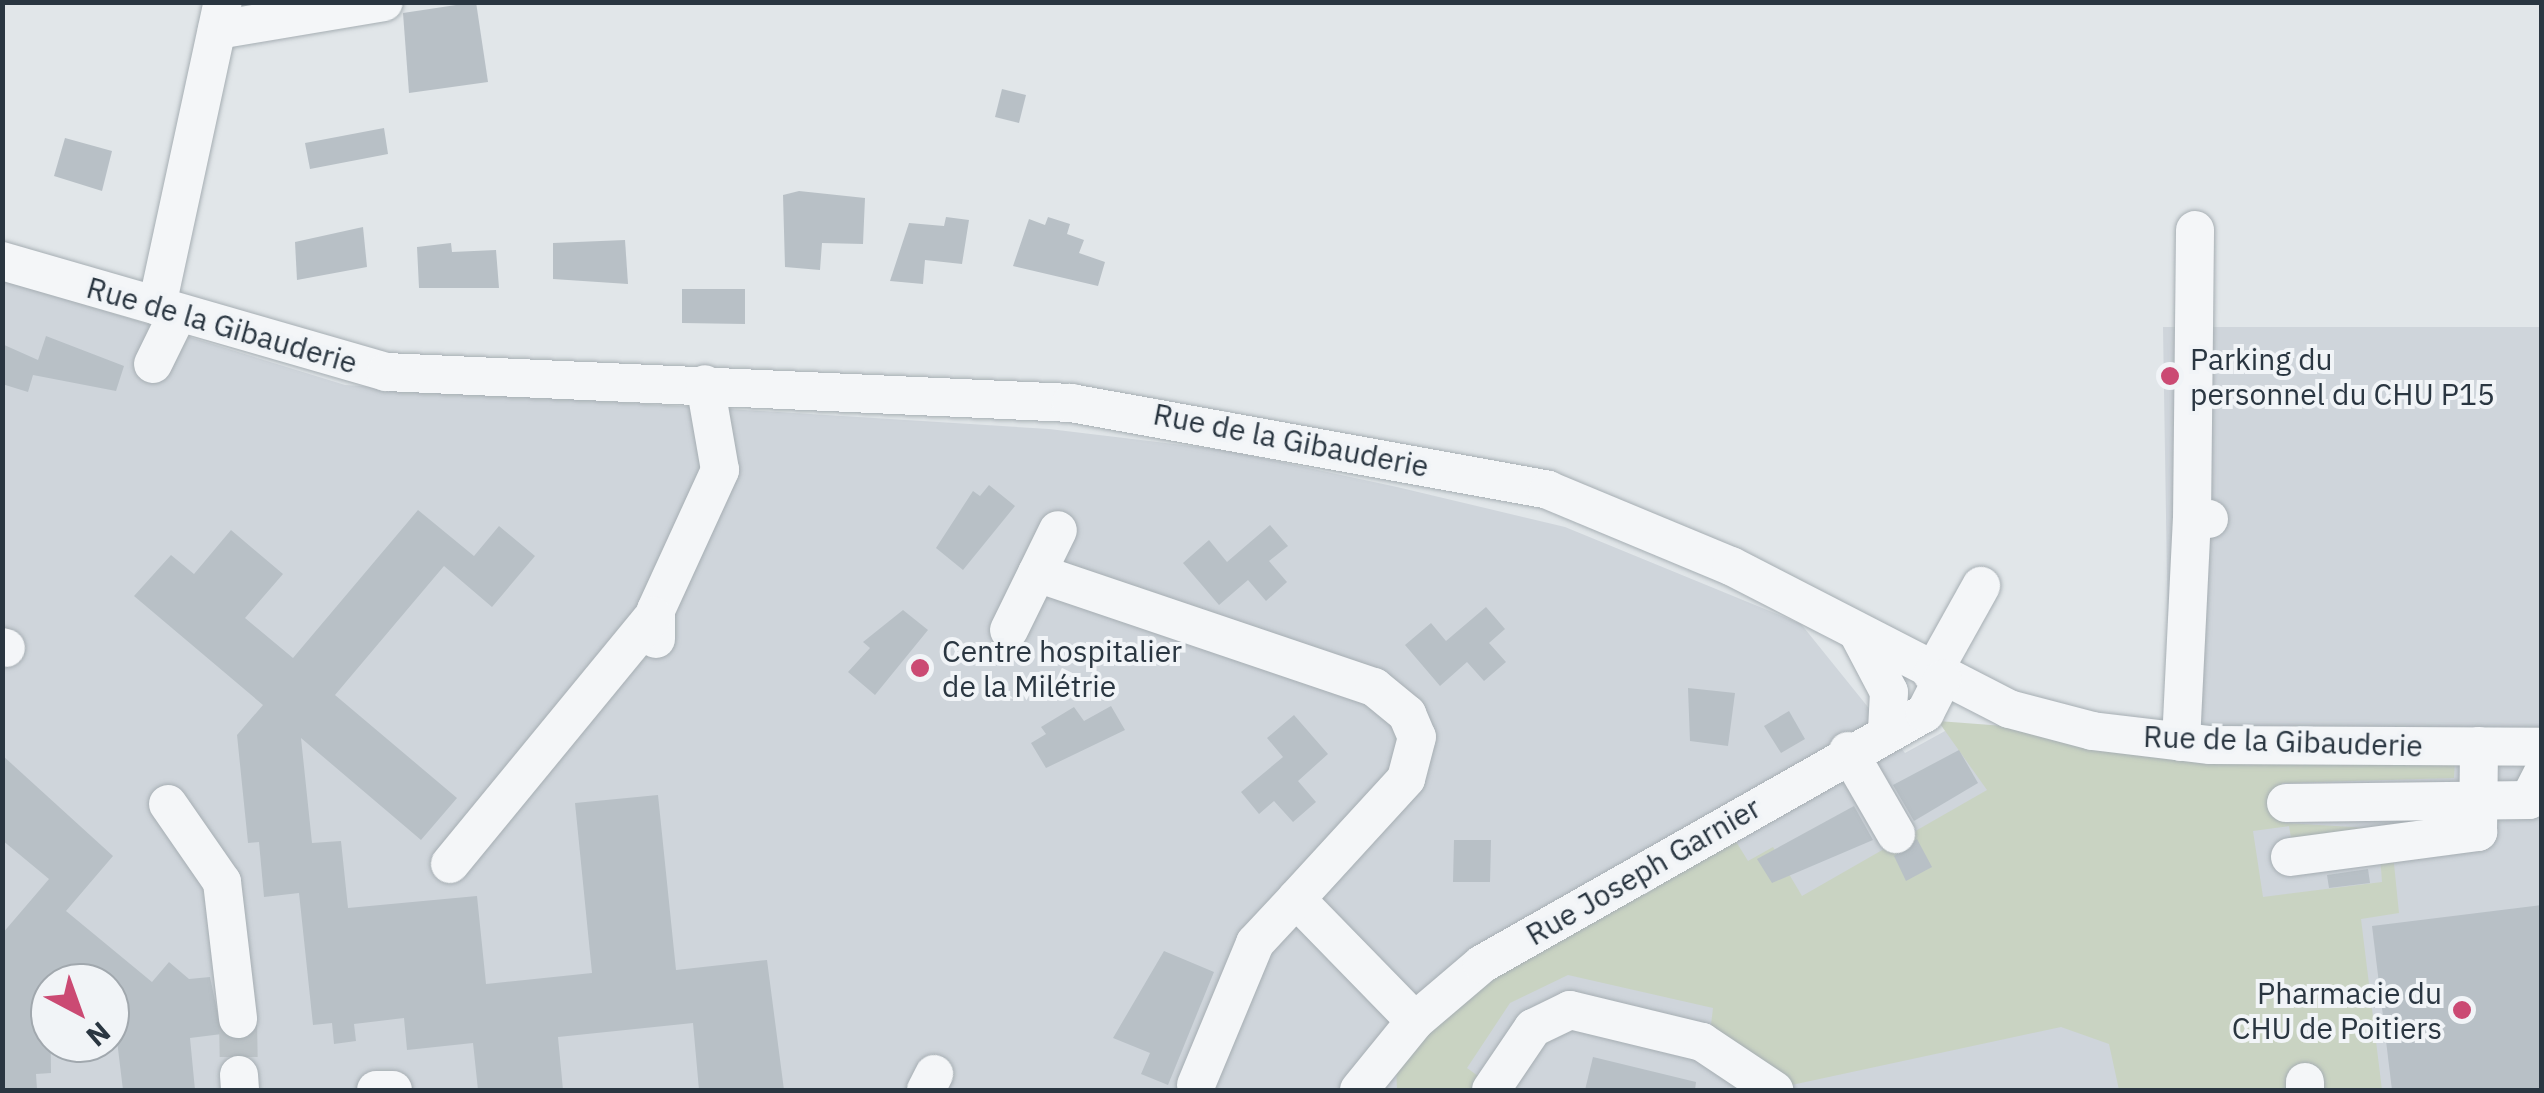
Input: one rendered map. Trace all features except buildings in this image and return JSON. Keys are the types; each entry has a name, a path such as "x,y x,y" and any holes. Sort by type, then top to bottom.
{"street":[{"path":"152,364 167,309 220,16 384,2"},
{"path":"2181,742 2194,657 2199,588 2195,230"},
{"name":"Rue de la Gibauderie","path":"2,260 386,372 705,384 1177,416 1548,490 1731,566 2009,710 2181,742 2542,747"},
{"path":"450,864 654,616 720,470 705,384"},
{"path":"1010,630 1058,530"},
{"path":"1037,573 1374,686 1408,714 1417,737 1406,779 1256,943 1196,1085"},
{"path":"1887,729 1933,674 1981,586"},
{"path":"654,616 657,656"},
{"path":"1858,634 1884,673 1887,729"},
{"path":"1933,674 1925,713 2009,710"},
{"name":"Rue Joseph Garnier","path":"1363,1089 1415,1021 1482,964 1848,751 1925,713"},
{"path":"2290,857 2478,832 2479,746"},
{"path":"1848,751 1896,834"},
{"path":"2286,803 2530,800 2542,774"},
{"path":"168,804 222,882 238,1018"},
{"path":"1296,899 1415,1021"},
{"path":"1491,1090 1533,1028 1570,1010 1702,1042 1736,1079 1774,1090"},
{"path":"376,1090 394,1090"}],"shaded area":[{"name":"Centre hospitalier de la Milétrie","path":"2,279 345,385 1049,429 1224,450 1397,487 1565,527 1801,624 1905,753 1945,731 2170,768 2163,327 2541,327 2541,1090 3,1090"}],"green space":[{"path":"1938,721 2455,760 2454,778 2282,783 2285,823 2385,829 2293,849 2289,826 2253,831 2263,897 2382,882 2380,855 2393,854 2399,913 2361,919 2382,1090 2119,1090 2109,1044 2061,1027 1787,1086 1710,1033 1713,1008 1568,975 1510,1003 1467,1068 1485,1081 1479,1090 1397,1090 1396,1066 1470,989 1732,835 1748,861 1773,847 1802,896 1987,790"}],"tunnel":[{"path":"238,1019 239,1075"}],"place":[{"name":"Parking du personnel du CHU P15","path":"2170,376"},
{"name":"Centre hospitalier de la Milétrie","path":"920,668"},
{"name":"Pharmacie du CHU de Poitiers","path":"2462,1010"}]}
